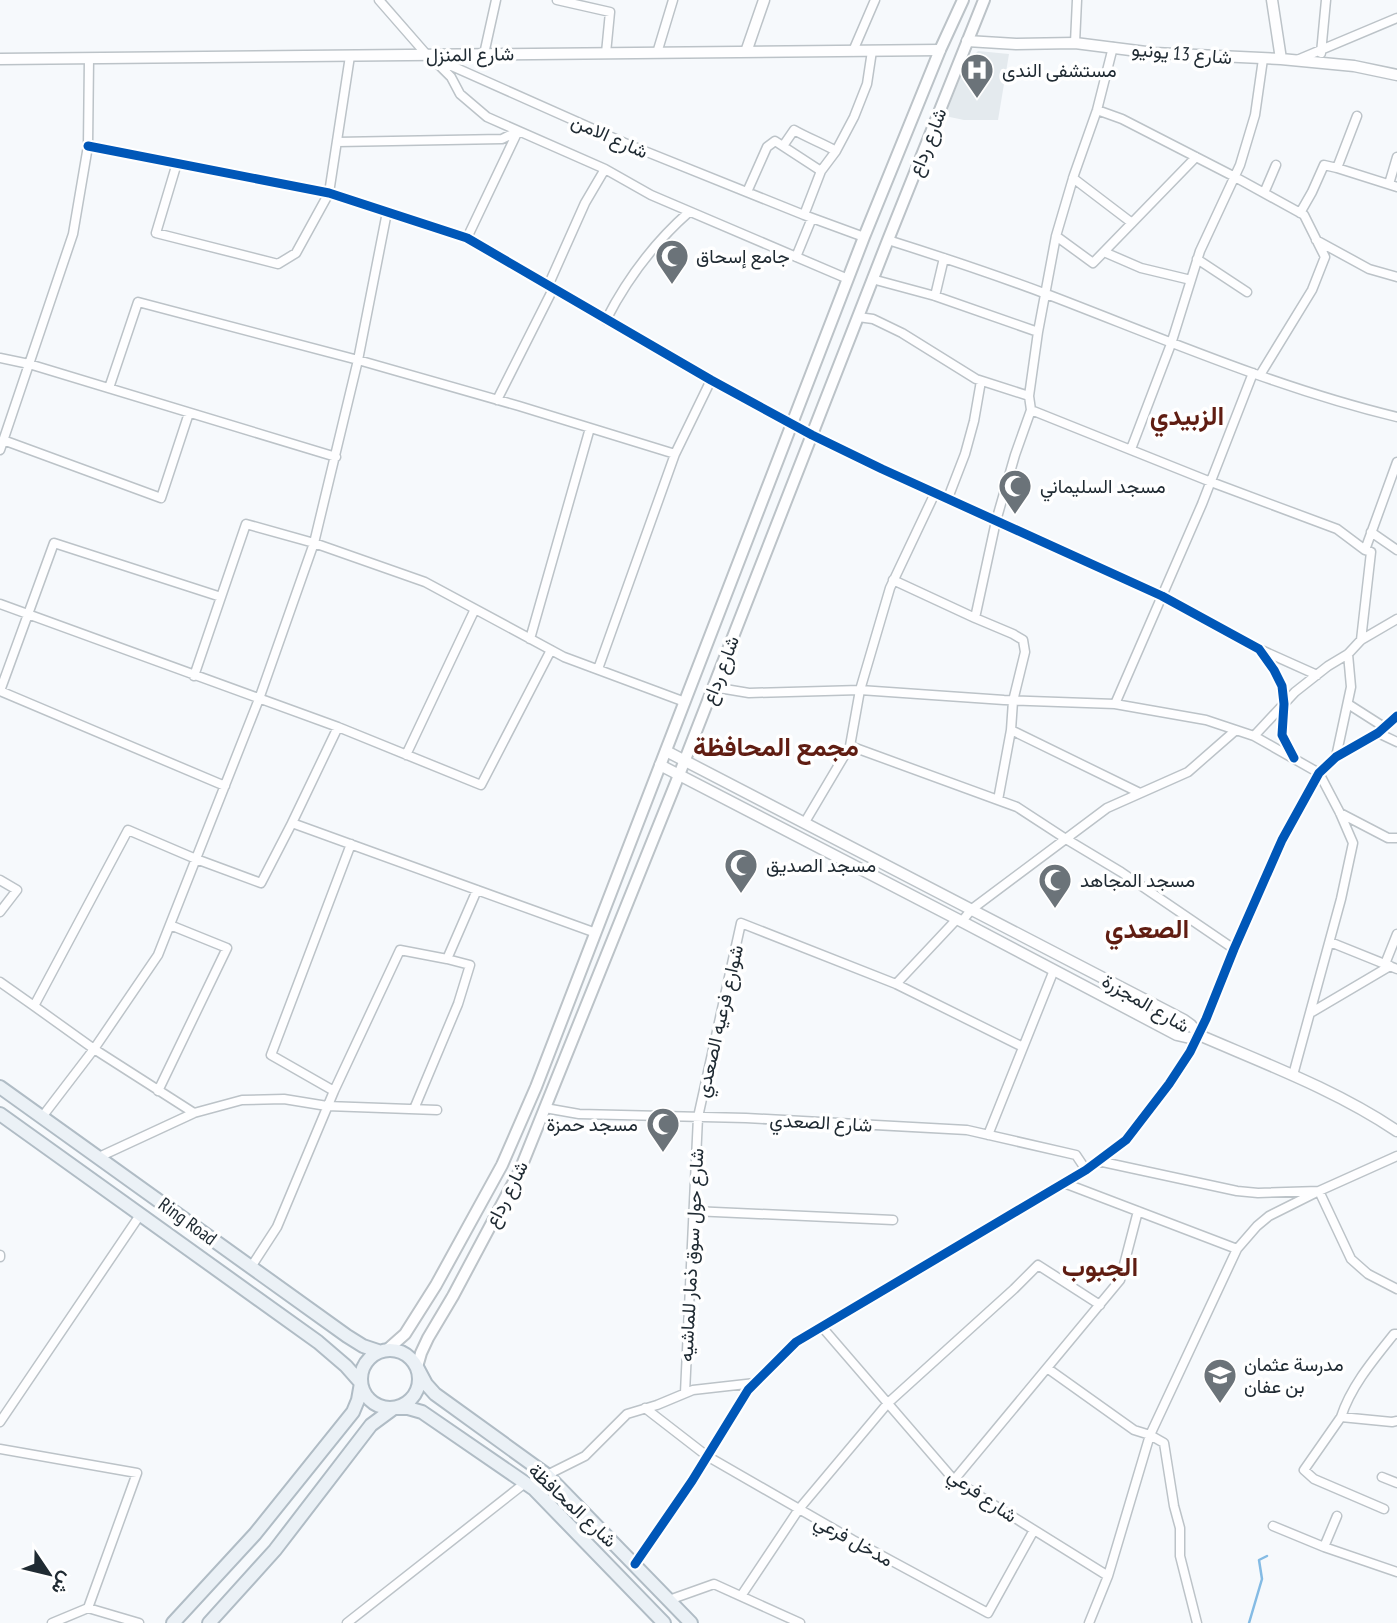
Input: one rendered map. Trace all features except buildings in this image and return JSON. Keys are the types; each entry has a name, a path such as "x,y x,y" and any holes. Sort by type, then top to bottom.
{"main road":[{"name":"شارع رداع","path":"383,1350 405,1334 436,1285 502,1165 536,1087 864,237 963,0"},
{"name":"شارع رداع","path":"417,1367 428,1338 520,1170 685,760 984,0"},
{"name":"Ring Road","path":"0,1087 348,1336 363,1346 383,1350"},
{"name":"Ring Road","path":"0,1114 318,1342 361,1383"},
{"path":"173,1623 256,1534 354,1412 361,1374 370,1357 383,1350 405,1353 413,1359 417,1367 419,1385 416,1393 410,1400 371,1425 275,1550 209,1623"},
{"name":"شارع المحافظة","path":"417,1367 435,1395 547,1475 691,1623"},
{"path":"361,1383 363,1392 376,1405 394,1408"},
{"name":"شارع المحافظة","path":"394,1408 422,1412 534,1489 664,1623"},
{"path":"292,1488 313,1501"},
{"path":"583,1537 596,1524"}],"street":[{"name":"شارع الامن","path":"379,0 429,56 627,144 864,237"},
{"path":"484,54 496,0"},
{"path":"557,0 610,12 606,53"},
{"path":"657,53 673,0"},
{"path":"746,52 764,0"},
{"path":"853,51 875,0"},
{"path":"1075,43 1077,0"},
{"path":"1272,0 1281,60"},
{"path":"1321,63 1326,0"},
{"path":"1296,61 1397,18"},
{"name":"شارع 13 يونيو","path":"967,41 1075,43 1154,53 1354,66 1397,75"},
{"path":"975,618 996,521 1031,410 1029,396 1038,332 1056,236 1097,110 1112,47"},
{"name":"شارع المنزل","path":"0,58 940,50"},
{"path":"796,257 821,171 836,151 854,117 867,84 872,51"},
{"path":"177,163 156,233 278,264 296,253 329,193 350,55"},
{"path":"429,56 451,78 460,94 487,117 605,169 651,195 848,279"},
{"path":"0,450 73,233 88,146 89,58"},
{"path":"1131,449 1171,344 1197,259 1240,165 1255,115 1263,60"},
{"path":"1097,110 1122,119 1304,215 1325,257 1312,290 1257,374 1115,705"},
{"path":"1337,168 1357,116"},
{"path":"782,146 794,130 836,151"},
{"path":"337,142 502,139 518,131"},
{"path":"467,238 518,131"},
{"path":"747,192 767,147 775,141 821,171"},
{"path":"88,146 329,193 467,238 711,380 812,435 1162,596 1259,649 1317,675"},
{"path":"1056,236 1093,263 1196,157"},
{"path":"1300,213 1324,165 1393,185 1397,157"},
{"path":"1264,193 1276,165"},
{"path":"497,400 550,288 585,203 605,169"},
{"path":"1073,178 1132,223"},
{"path":"42,1117 94,1049 158,955 260,699 314,543 358,360 387,212"},
{"path":"606,320 636,271 666,232 690,212"},
{"path":"888,240 1046,294 1171,344 1257,374 1397,417"},
{"path":"1316,240 1370,269 1397,277"},
{"path":"1104,252 1141,268 1191,280"},
{"path":"935,296 944,258"},
{"path":"1197,259 1247,292"},
{"path":"872,279 935,296 1038,332"},
{"path":"109,388 138,302 358,360 676,454"},
{"path":"858,317 873,319 902,333 975,379 1029,396"},
{"path":"0,358 29,364 336,457"},
{"path":"598,669 676,454 711,380"},
{"path":"948,498 974,421 981,381"},
{"path":"1031,410 1337,529 1371,552 1361,640"},
{"path":"3,440 161,498 189,413"},
{"path":"530,639 590,428"},
{"path":"1365,550 1397,462"},
{"path":"805,822 850,746 860,690 893,580 935,492"},
{"path":"194,676 246,524 314,543 425,582 564,657 685,702"},
{"path":"1371,532 1397,550"},
{"path":"221,597 54,543 0,691 225,786"},
{"path":"893,580 1023,640 1025,652 1013,701 1011,730 998,800"},
{"path":"0,604 338,727 481,785 551,650"},
{"path":"406,755 475,609"},
{"path":"1254,736 1295,692 1348,654 1361,640 1397,619"},
{"path":"1259,649 1282,685 1282,735 1294,758"},
{"path":"1336,757 1351,687 1348,654"},
{"path":"713,687 749,693 860,690 1115,705 1206,720 1254,736 1319,773 1353,844 1312,1012 1293,1075"},
{"path":"1348,704 1397,742"},
{"path":"635,1564 692,1481 748,1390 796,1342 1086,1170 1126,1140 1180,1068 1199,1035 1282,840 1319,773 1336,757 1381,730 1397,716"},
{"path":"34,1006 128,830 261,883 338,727"},
{"path":"1011,730 1140,793"},
{"path":"895,984 972,909 1107,808 1188,772 1236,730"},
{"path":"850,746 1017,807 1121,872 1234,948"},
{"name":"شارع المجزرة","path":"660,765 1177,1035 1190,1038 1199,1035 1188,1022 666,751"},
{"path":"1340,813 1388,838 1397,838"},
{"path":"292,823 596,933"},
{"path":"334,1091 271,1055 351,844"},
{"path":"0,880 17,890 0,912"},
{"path":"447,959 477,890"},
{"name":"شوارع فرعيه الصعدي","path":"698,1117 741,922 895,984 1024,1047"},
{"path":"158,1091 227,948 170,925"},
{"path":"1312,1012 1390,966 1397,934"},
{"path":"1330,942 1390,966"},
{"path":"251,1267 277,1227 327,1106 400,950 470,965 458,1004 414,1109"},
{"path":"988,1135 1054,970"},
{"path":"0,982 94,1049 194,1113"},
{"path":"1199,1035 1293,1075 1371,1113 1397,1131"},
{"path":"99,1157 194,1113 242,1100 284,1099 327,1106 437,1110"},
{"name":"شارع الصعدي","path":"545,1108 579,1114 967,1130 1076,1155 1086,1170"},
{"name":"شارع حول سوق ذمار للماشيه","path":"685,1393 698,1117"},
{"path":"1089,1623 1108,1576 1150,1435 1237,1249 1269,1216 1397,1156"},
{"path":"1098,1161 1237,1191 1319,1191"},
{"path":"1064,1183 1237,1249"},
{"path":"1319,1191 1351,1259 1368,1274 1397,1289"},
{"path":"954,1480 1120,1280 1138,1211"},
{"path":"694,1212 893,1220"},
{"path":"0,1422 140,1215"},
{"path":"741,1596 799,1509 888,1403 1038,1265 1100,1305"},
{"name":"شارع فرعي","path":"822,1327 954,1480 1108,1576"},
{"path":"1384,1509 1314,1479 1304,1469 1341,1418 1345,1403 1373,1360 1394,1334 1397,1334"},
{"path":"1047,1368 1134,1430 1164,1443 1174,1506 1181,1528 1180,1556 1197,1623"},
{"path":"547,1475 585,1456 627,1414 693,1390 755,1383"},
{"name":"مدخل فرعي","path":"645,1408 707,1456 853,1540 988,1613 1034,1530"},
{"path":"1341,1418 1397,1421"},
{"path":"0,1449 137,1473 88,1608"},
{"path":"1382,1477 1397,1483"},
{"path":"347,1623 525,1483"},
{"path":"1324,1547 1337,1516"},
{"path":"1273,1525 1324,1547 1397,1572"},
{"path":"669,1600 714,1584 800,1623"},
{"path":"52,1623 88,1608 139,1623"}],"shaded area":[{"name":"مستشفى الندى","path":"978,51 1009,54 998,120 964,120 945,116 965,65"}],"waterway":[{"path":"1249,1623 1262,1579 1259,1560 1267,1556"}],"cycle path":[{"path":"88,146 329,193 467,238 711,380 812,435 1162,596 1259,649 1282,686 1282,735 1294,758"},
{"path":"635,1564 692,1481 748,1390 796,1342 1086,1170 1126,1140 1190,1052 1282,840 1319,773 1336,757 1378,733 1397,716"}],"place":[{"name":"مستشفى الندى","path":"977,100"},
{"name":"جامع إسحاق","path":"672,286"},
{"name":"مسجد السليماني","path":"1015,516"},
{"name":"مسجد الصديق","path":"741,895"},
{"name":"مسجد المجاهد","path":"1055,910"},
{"name":"مسجد حمزة","path":"663,1154"},
{"name":"مدرسة عثمان بن عفان","path":"1220,1405"}],"district":[{"name":"الزبيدي","path":"1187,416"},
{"name":"مجمع المحافظة","path":"776,747"},
{"name":"الصعدي","path":"1147,929"},
{"name":"الجبوب","path":"1100,1267"}]}
